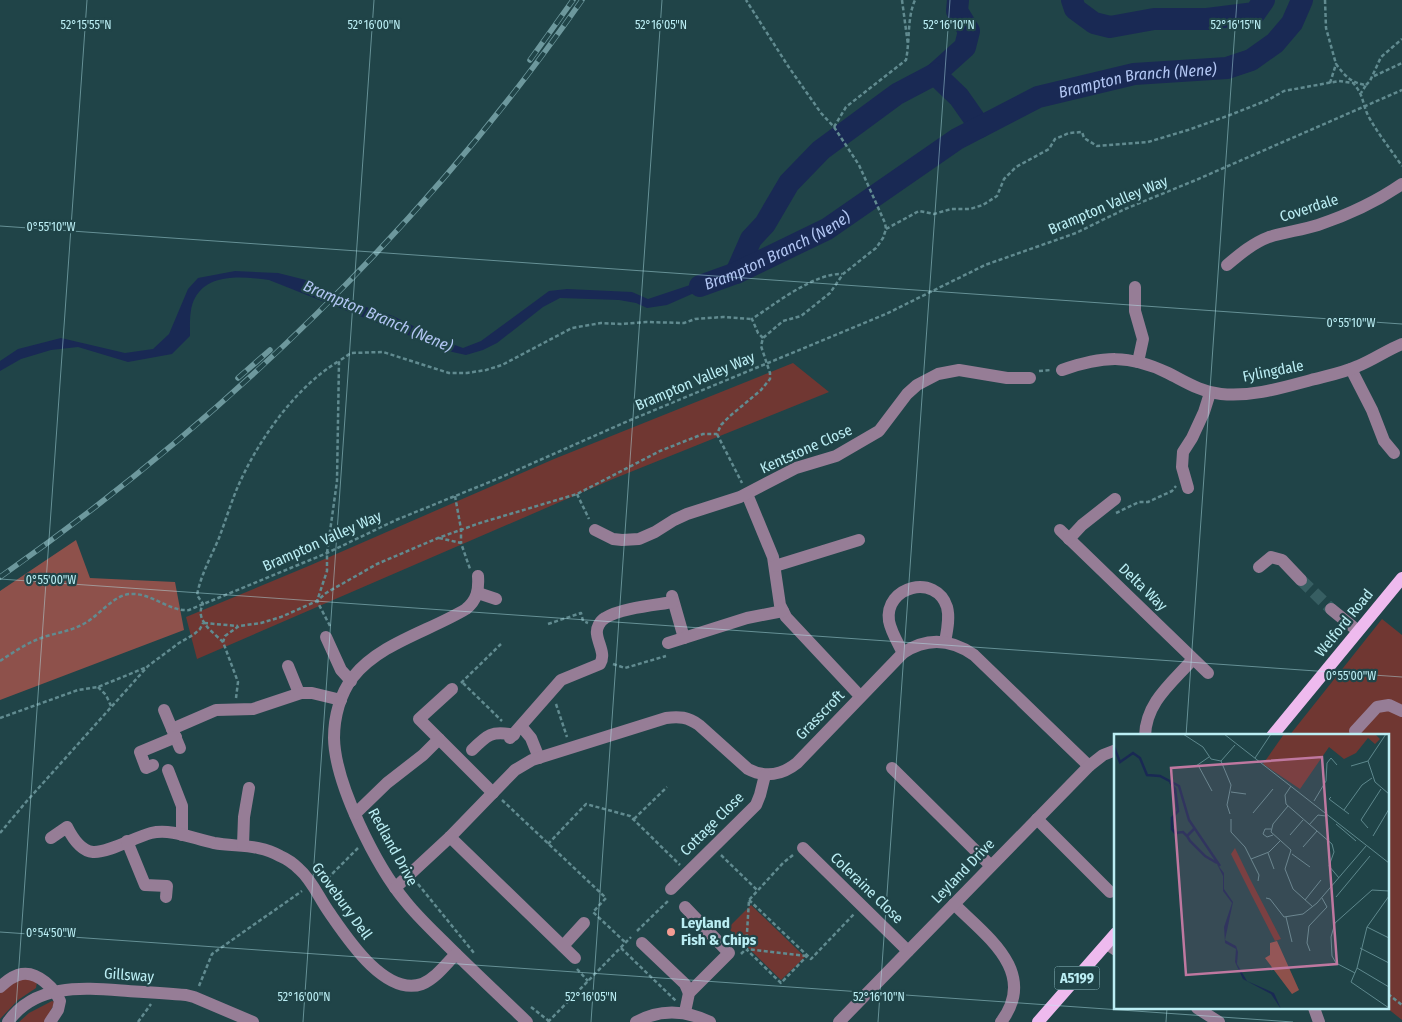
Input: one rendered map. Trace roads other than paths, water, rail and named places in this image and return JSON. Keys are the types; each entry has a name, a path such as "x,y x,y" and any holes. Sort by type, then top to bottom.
{"main road":[{"name":"Welford Road","path":"1274,734 1402,578"},
{"name":"A5199","path":"1038,1022 1111,947"}],"street":[{"name":"Coverdale","path":"1227,265 1243,251 1262,240 1342,216 1374,202 1402,184"},
{"path":"1135,287 1135,311 1143,339 1138,362"},
{"name":"Fylingdale","path":"1062,370 1100,360 1113,359 1138,362 1148,364 1210,393 1238,394 1263,392 1352,369 1402,344"},
{"path":"1352,369 1372,410 1384,441 1394,453"},
{"name":"Kentstone Close","path":"595,530 613,539 639,539 687,514 747,494 796,468 836,456 879,431 916,385 938,374 960,370 1007,378 1030,378"},
{"path":"1187,483 1182,459 1183,452 1204,412 1210,393"},
{"path":"747,494 776,566 779,598 783,611 790,623 860,696"},
{"name":"Delta Way","path":"1115,499 1092,518 1065,535 1208,673"},
{"path":"776,566 858,540"},
{"path":"1259,567 1272,557 1282,560 1301,580"},
{"path":"478,576 478,593 496,599"},
{"path":"904,653 892,631 889,614 894,598 900,592 913,587 927,588 934,591 943,600 948,612 945,642"},
{"name":"Redland Drive","path":"478,593 476,599 466,610 384,652 366,665 351,681 341,700 337,711 334,739 342,776 355,814 395,888 456,954 527,1022"},
{"path":"515,733 561,680 596,667 602,660 597,637 598,628 603,619 672,599 684,638"},
{"path":"1330,610 1358,631"},
{"path":"668,643 747,618 783,611"},
{"path":"330,635 341,670 351,681"},
{"name":"Grasscroft","path":"765,775 780,773 797,763 860,696 904,653 922,643 945,642 964,648 974,655 1089,766"},
{"path":"1145,734 1147,719 1154,702 1194,659"},
{"path":"288,666 299,693"},
{"path":"457,686 419,719 493,793"},
{"path":"153,766 146,768 140,752 176,738 216,710 253,710 299,693 312,693 341,700"},
{"path":"1355,731 1377,707 1389,705 1402,711"},
{"path":"164,710 176,738"},
{"path":"395,888 450,837 516,770 525,764 666,718 680,716 693,720 748,769 765,775"},
{"path":"472,750 483,739 492,734 502,732 515,733 531,738 539,758"},
{"path":"355,814 387,783 423,756 439,739"},
{"name":"Leyland Drive","path":"839,1022 990,865 1089,766 1103,755 1114,751"},
{"path":"892,768 990,865"},
{"path":"168,770 182,806 182,835"},
{"name":"Cottage Close","path":"670,889 756,805 765,775"},
{"path":"243,845 244,817 249,788"},
{"path":"1037,819 1110,892"},
{"name":"Grovebury Dell","path":"51,838 67,827 74,838 85,849 93,852 104,850 144,835 160,832 216,843 243,845 269,850 299,868 333,918 358,950 385,978 394,983 404,985 422,984 438,972 456,954"},
{"path":"450,837 575,958"},
{"path":"127,841 145,885 167,886 166,897"},
{"name":"Coleraine Close","path":"803,848 908,951"},
{"path":"954,904 1000,950 1011,966 1014,993 1009,1008 1001,1022"},
{"path":"636,1022 687,1003 729,953 685,907"},
{"path":"563,946 584,923"},
{"path":"642,943 685,984 687,1003 710,1022"},
{"path":"0,987 14,976 29,973 40,977 58,997 59,1006 50,1022"},
{"name":"Gillsway","path":"8,1022 22,1007 34,1000 55,992 81,988 194,997 253,1022"},
{"path":"1200,1010 1219,1022"},
{"path":"1315,1010 1319,1022"}],"water":[{"path":"734,265 726,279 667,305 647,308 636,303 619,300 560,298 543,307 497,343 466,355 448,351 269,280 228,278 209,284 195,298 191,312 190,336 172,354 128,362 78,347 51,350 21,359 0,371 0,361 18,349 61,338 125,353 153,349 169,334 188,289 198,278 235,271 278,273 306,280 321,289 354,303 393,316 444,341 463,348 481,341 549,291 567,289 632,292 648,299 711,278"}],"waterway":[{"path":"935,74 965,47 969,31 957,11 958,0"},
{"path":"1072,0 1075,9 1094,23 1110,27 1154,19 1207,19 1255,13 1264,0"},
{"name":"Brampton Branch (Nene)","path":"700,286 736,273 827,229 957,139 1038,97 1134,74 1227,68 1251,60 1275,43 1292,23 1302,0"},
{"path":"736,273 751,239 765,224 789,183 821,150 897,94 935,74 959,97 980,127"}],"tunnel":[{"path":"1301,580 1331,609"}],"railway":[{"path":"530,60 573,0"},
{"path":"0,577 83,516 163,452 241,385 316,314 388,240 456,163 521,83 582,0"},
{"path":"238,378 270,350"}],"place":[{"name":"Leyland Fish & Chips","path":"671,932"}]}
